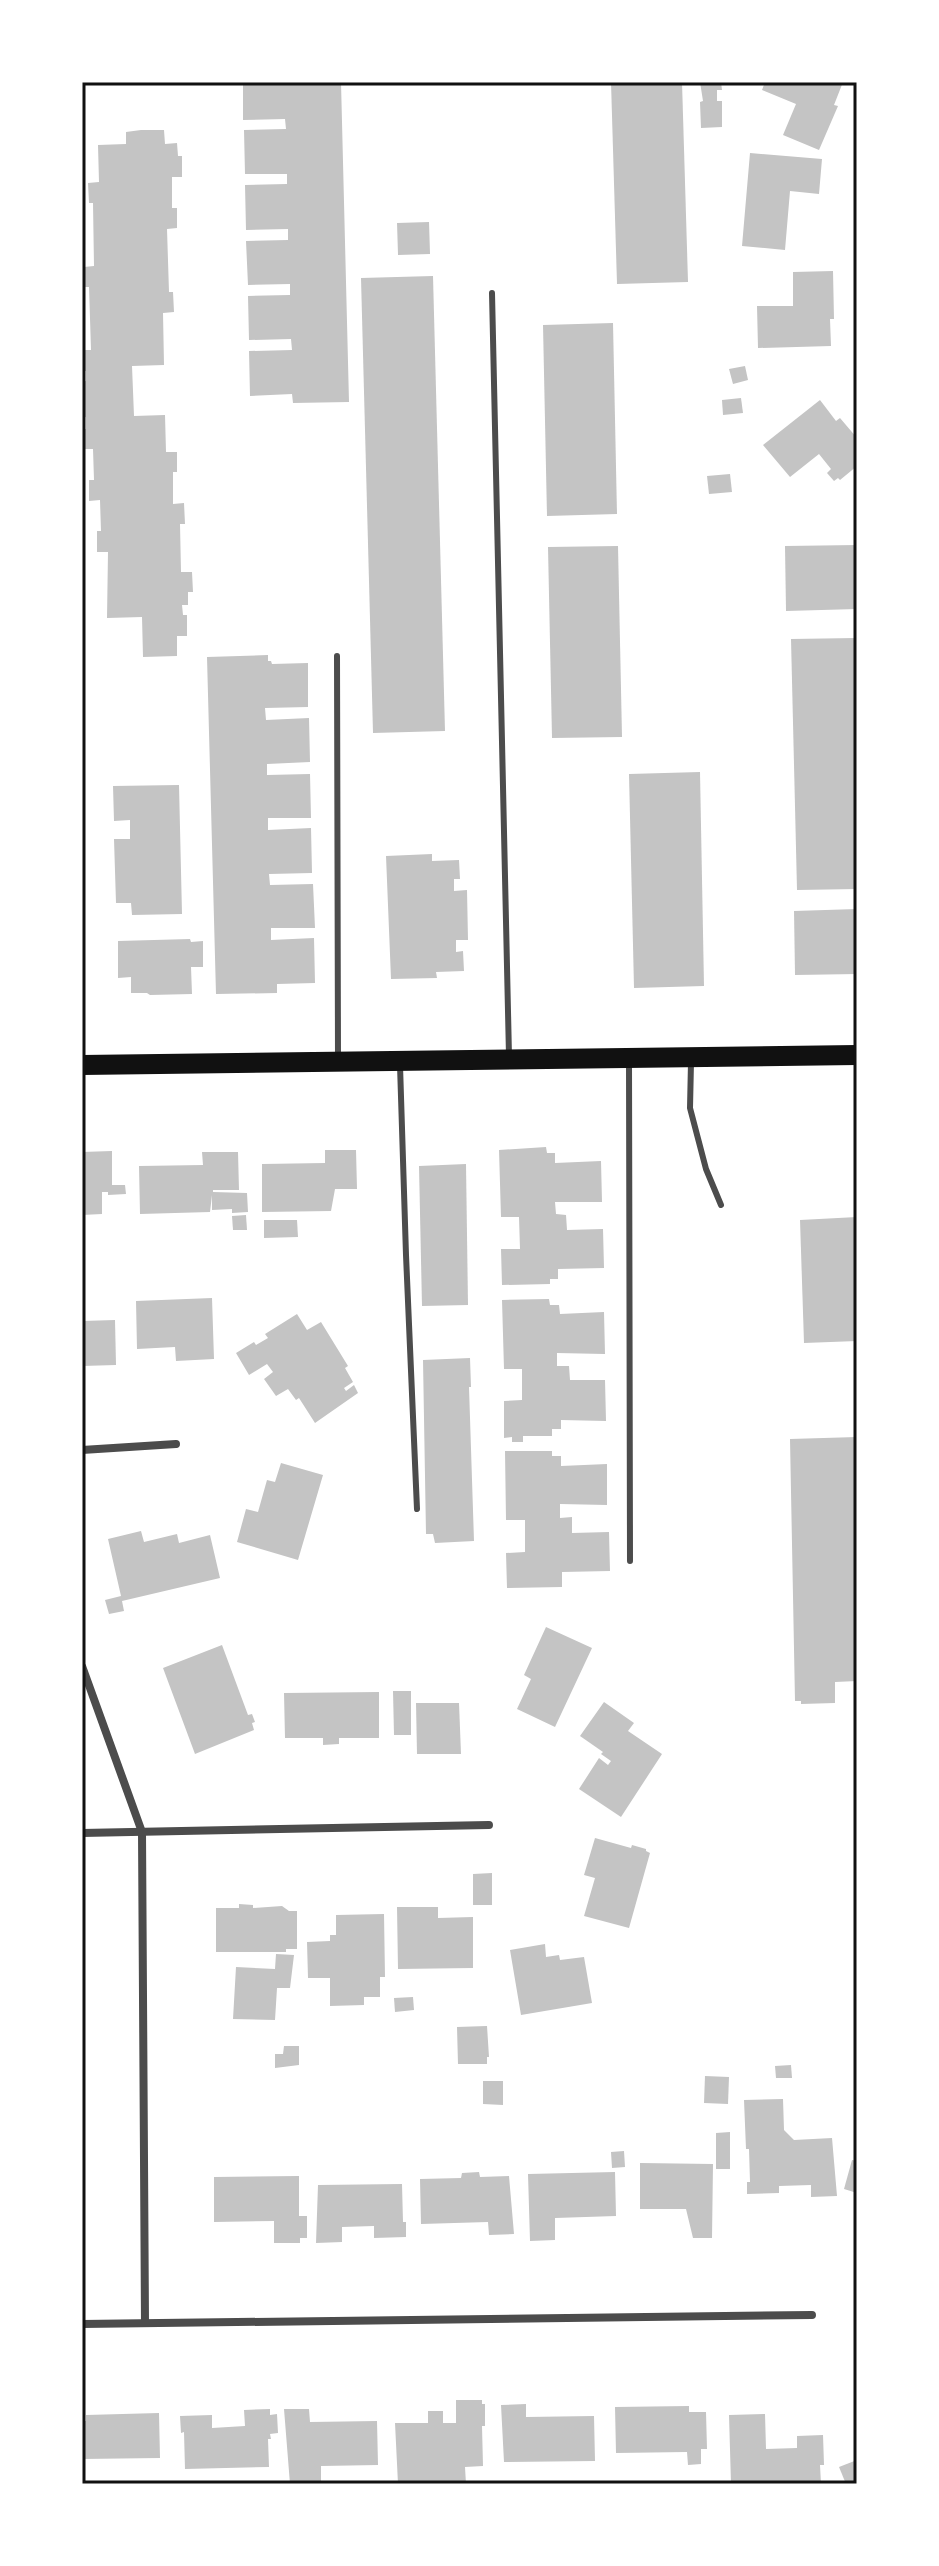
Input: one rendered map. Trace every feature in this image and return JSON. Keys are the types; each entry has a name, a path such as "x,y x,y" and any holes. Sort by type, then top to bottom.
{"main road":[{"path":"82,1065 857,1055"}],"street":[{"path":"82,1450 176,1444"},
{"path":"82,1666 142,1832 145,2323"},
{"path":"82,1833 489,1825"},
{"path":"82,2324 812,2315"}],"lane":[{"path":"492,293 510,1060"},
{"path":"337,656 338,1062"},
{"path":"629,1058 630,1561"},
{"path":"691,1058 690,1108 706,1169 721,1205"},
{"path":"400,1061 417,1509"}],"building":[{"path":"243,82 341,82 349,402 293,403 292,394 250,396 249,351 292,350 291,339 249,340 248,296 290,295 290,284 248,285 246,241 288,240 288,229 246,230 245,185 287,184 287,174 245,174 244,130 286,129 285,119 243,120"},
{"path":"611,82 682,82 688,282 617,284"},
{"path":"700,82 721,82 722,90 717,90 717,101 722,101 722,127 701,128 700,102 703,101"},
{"path":"765,82 843,82 834,105 838,106 819,150 783,135 796,104 762,90"},
{"path":"164,130 165,144 177,143 178,156 182,156 182,177 172,177 172,208 177,208 177,228 167,229 169,292 173,292 174,312 163,313 164,365 132,366 134,416 165,415 166,452 177,452 177,472 173,472 173,504 184,503 185,524 180,524 181,572 192,572 193,592 188,592 188,605 182,605 183,615 187,615 187,636 177,636 177,656 143,657 142,617 107,618 108,552 97,552 97,531 101,531 100,500 89,501 89,480 94,480 93,449 83,449 82,429 86,429 86,417 82,418 82,382 86,381 86,371 82,371 82,350 91,350 89,287 85,287 84,267 94,266 93,203 89,203 88,183 99,182 98,145 126,144 126,132"},
{"path":"750,153 822,159 819,194 790,191 785,250 742,246"},
{"path":"429,222 430,254 398,255 397,223"},
{"path":"833,271 831,346 758,348 757,306 793,306 793,272"},
{"path":"433,276 445,731 373,733 361,278"},
{"path":"613,323 617,514 547,516 543,325"},
{"path":"745,366 748,380 733,384 729,369"},
{"path":"741,398 743,413 723,415 722,400"},
{"path":"820,400 836,421 840,418 857,438 857,466 840,480 834,481 827,473 831,469 819,454 790,477 763,445"},
{"path":"730,474 732,492 709,494 707,476"},
{"path":"857,545 857,609 786,611 785,546"},
{"path":"618,546 622,737 552,738 548,547"},
{"path":"856,638 857,889 797,890 791,639"},
{"path":"268,655 268,661 272,664 308,663 308,707 265,708 266,720 309,718 310,762 267,764 267,775 310,774 311,818 268,818 268,830 311,828 312,873 269,874 270,885 313,884 315,928 271,928 271,940 314,938 315,983 277,984 277,993 216,994 207,657"},
{"path":"700,772 704,986 634,988 629,774"},
{"path":"179,785 182,914 132,915 131,903 116,903 114,839 130,839 130,820 114,821 113,786"},
{"path":"432,854 432,861 459,860 460,879 454,879 454,891 467,890 468,940 456,940 456,952 463,951 464,971 436,972 437,978 391,979 386,856"},
{"path":"857,909 857,974 795,975 794,911"},
{"path":"190,939 191,942 203,941 203,967 191,967 192,994 131,993 131,977 118,978 118,941"},
{"path":"546,1147 547,1153 555,1153 555,1163 601,1161 602,1202 555,1202 556,1214 566,1215 567,1230 603,1229 604,1268 558,1269 558,1279 550,1279 550,1284 502,1285 501,1249 520,1249 519,1217 501,1217 499,1150"},
{"path":"325,1150 356,1150 357,1189 335,1189 331,1211 262,1212 262,1164 325,1163"},
{"path":"112,1151 112,1185 125,1185 126,1194 108,1195 108,1192 102,1192 102,1214 82,1215 82,1152"},
{"path":"202,1152 238,1152 239,1190 213,1192 247,1193 248,1212 212,1210 212,1195 210,1212 140,1214 139,1166 203,1165"},
{"path":"466,1164 468,1305 422,1306 419,1166"},
{"path":"246,1215 247,1230 233,1230 232,1216"},
{"path":"857,1217 857,1341 804,1343 800,1220"},
{"path":"264,1220 297,1220 298,1237 264,1238"},
{"path":"212,1298 214,1359 176,1361 175,1347 137,1349 136,1301"},
{"path":"549,1299 550,1305 559,1305 560,1314 604,1312 605,1354 557,1353 557,1366 569,1366 570,1380 605,1380 606,1421 561,1420 561,1429 552,1429 552,1436 523,1436 523,1442 512,1442 512,1437 504,1438 504,1401 522,1400 522,1369 504,1369 502,1300"},
{"path":"297,1314 307,1330 321,1322 348,1366 345,1368 353,1382 344,1388 346,1391 354,1385 358,1393 315,1423 299,1398 296,1400 288,1389 276,1396 264,1379 273,1372 267,1364 249,1375 236,1353 268,1338 265,1334"},
{"path":"115,1320 116,1365 82,1366 82,1321"},
{"path":"470,1358 474,1541 435,1543 433,1534 426,1534 423,1360"},
{"path":"857,1437 857,1681 835,1682 835,1703 801,1704 801,1701 795,1701 790,1439"},
{"path":"505,1451 552,1451 552,1456 561,1456 561,1466 607,1464 607,1505 560,1504 560,1518 572,1517 572,1533 609,1532 610,1571 562,1572 562,1587 507,1588 506,1553 525,1552 525,1520 506,1520"},
{"path":"281,1463 323,1475 298,1560 237,1542 246,1509 258,1512 267,1480 275,1482"},
{"path":"141,1531 144,1542 177,1534 179,1543 210,1535 220,1578 122,1601 124,1611 109,1614 105,1600 121,1596 108,1539"},
{"path":"546,1627 592,1648 555,1727 517,1709 531,1679 524,1675"},
{"path":"222,1645 248,1715 252,1714 254,1730 195,1754 163,1668"},
{"path":"393,1691 411,1691 411,1735 394,1735"},
{"path":"379,1692 379,1738 339,1738 339,1744 323,1745 323,1738 285,1738 284,1693"},
{"path":"604,1702 634,1723 628,1731 662,1754 621,1817 579,1789 599,1758 608,1765 611,1761 580,1736"},
{"path":"416,1703 459,1703 461,1754 417,1754"},
{"path":"595,1838 631,1848 632,1845 650,1853 629,1928 584,1916 595,1878 584,1875"},
{"path":"492,1873 492,1905 473,1905 473,1874"},
{"path":"239,1904 253,1905 253,1908 282,1906 289,1911 297,1911 297,1949 286,1949 286,1952 216,1952 216,1908 239,1908"},
{"path":"397,1907 438,1907 438,1918 473,1917 473,1968 398,1969"},
{"path":"384,1914 385,1977 380,1977 380,1997 364,1997 364,2005 330,2006 330,1978 308,1978 307,1942 330,1941 330,1935 336,1935 336,1915"},
{"path":"545,1944 546,1957 559,1955 560,1960 584,1957 592,2003 521,2015 510,1950"},
{"path":"276,1954 294,1955 290,1988 277,1988 275,2020 233,2019 236,1967 275,1969"},
{"path":"413,1997 414,2010 395,2012 394,1998"},
{"path":"487,2026 487,2064 458,2064 457,2027"},
{"path":"284,2046 299,2046 299,2065 275,2068 275,2054 283,2054"},
{"path":"791,2065 792,2078 776,2078 775,2066"},
{"path":"705,2076 729,2077 728,2104 704,2103"},
{"path":"483,2081 503,2081 503,2105 483,2104"},
{"path":"783,2099 784,2130 794,2140 832,2138 837,2196 811,2197 811,2185 779,2186 779,2193 747,2194 747,2182 750,2182 749,2149 746,2149 744,2100"},
{"path":"730,2132 730,2169 716,2169 716,2133"},
{"path":"624,2151 625,2167 612,2168 611,2152"},
{"path":"852,2160 857,2161 857,2193 844,2189"},
{"path":"640,2163 713,2164 712,2238 693,2238 686,2209 640,2209"},
{"path":"479,2172 480,2177 509,2176 514,2234 489,2235 488,2222 421,2224 420,2179 461,2178 462,2173"},
{"path":"615,2172 616,2216 555,2218 555,2240 530,2241 528,2174"},
{"path":"299,2176 299,2216 307,2216 307,2238 300,2238 300,2243 274,2243 274,2221 214,2222 214,2177"},
{"path":"402,2184 406,2237 374,2238 374,2226 342,2227 342,2242 316,2243 318,2185"},
{"path":"456,2400 482,2400 485,2404 483,2466 465,2467 466,2484 398,2484 395,2423 428,2423 428,2411 443,2411 443,2423 456,2423"},
{"path":"526,2404 526,2417 594,2416 595,2461 504,2462 501,2405"},
{"path":"689,2406 689,2412 706,2412 707,2449 701,2449 701,2464 688,2465 687,2452 616,2453 615,2407"},
{"path":"270,2409 270,2415 277,2414 278,2433 270,2434 271,2439 268,2439 269,2467 185,2469 184,2432 181,2433 180,2416 212,2415 212,2428 245,2426 244,2410"},
{"path":"284,2409 309,2409 310,2422 377,2421 378,2465 321,2466 321,2484 290,2484"},
{"path":"159,2413 160,2458 82,2459 82,2421 86,2421 86,2415"},
{"path":"765,2414 766,2449 797,2448 797,2436 823,2435 821,2484 731,2484 729,2415"},
{"path":"857,2460 857,2484 846,2484 839,2467"}]}
